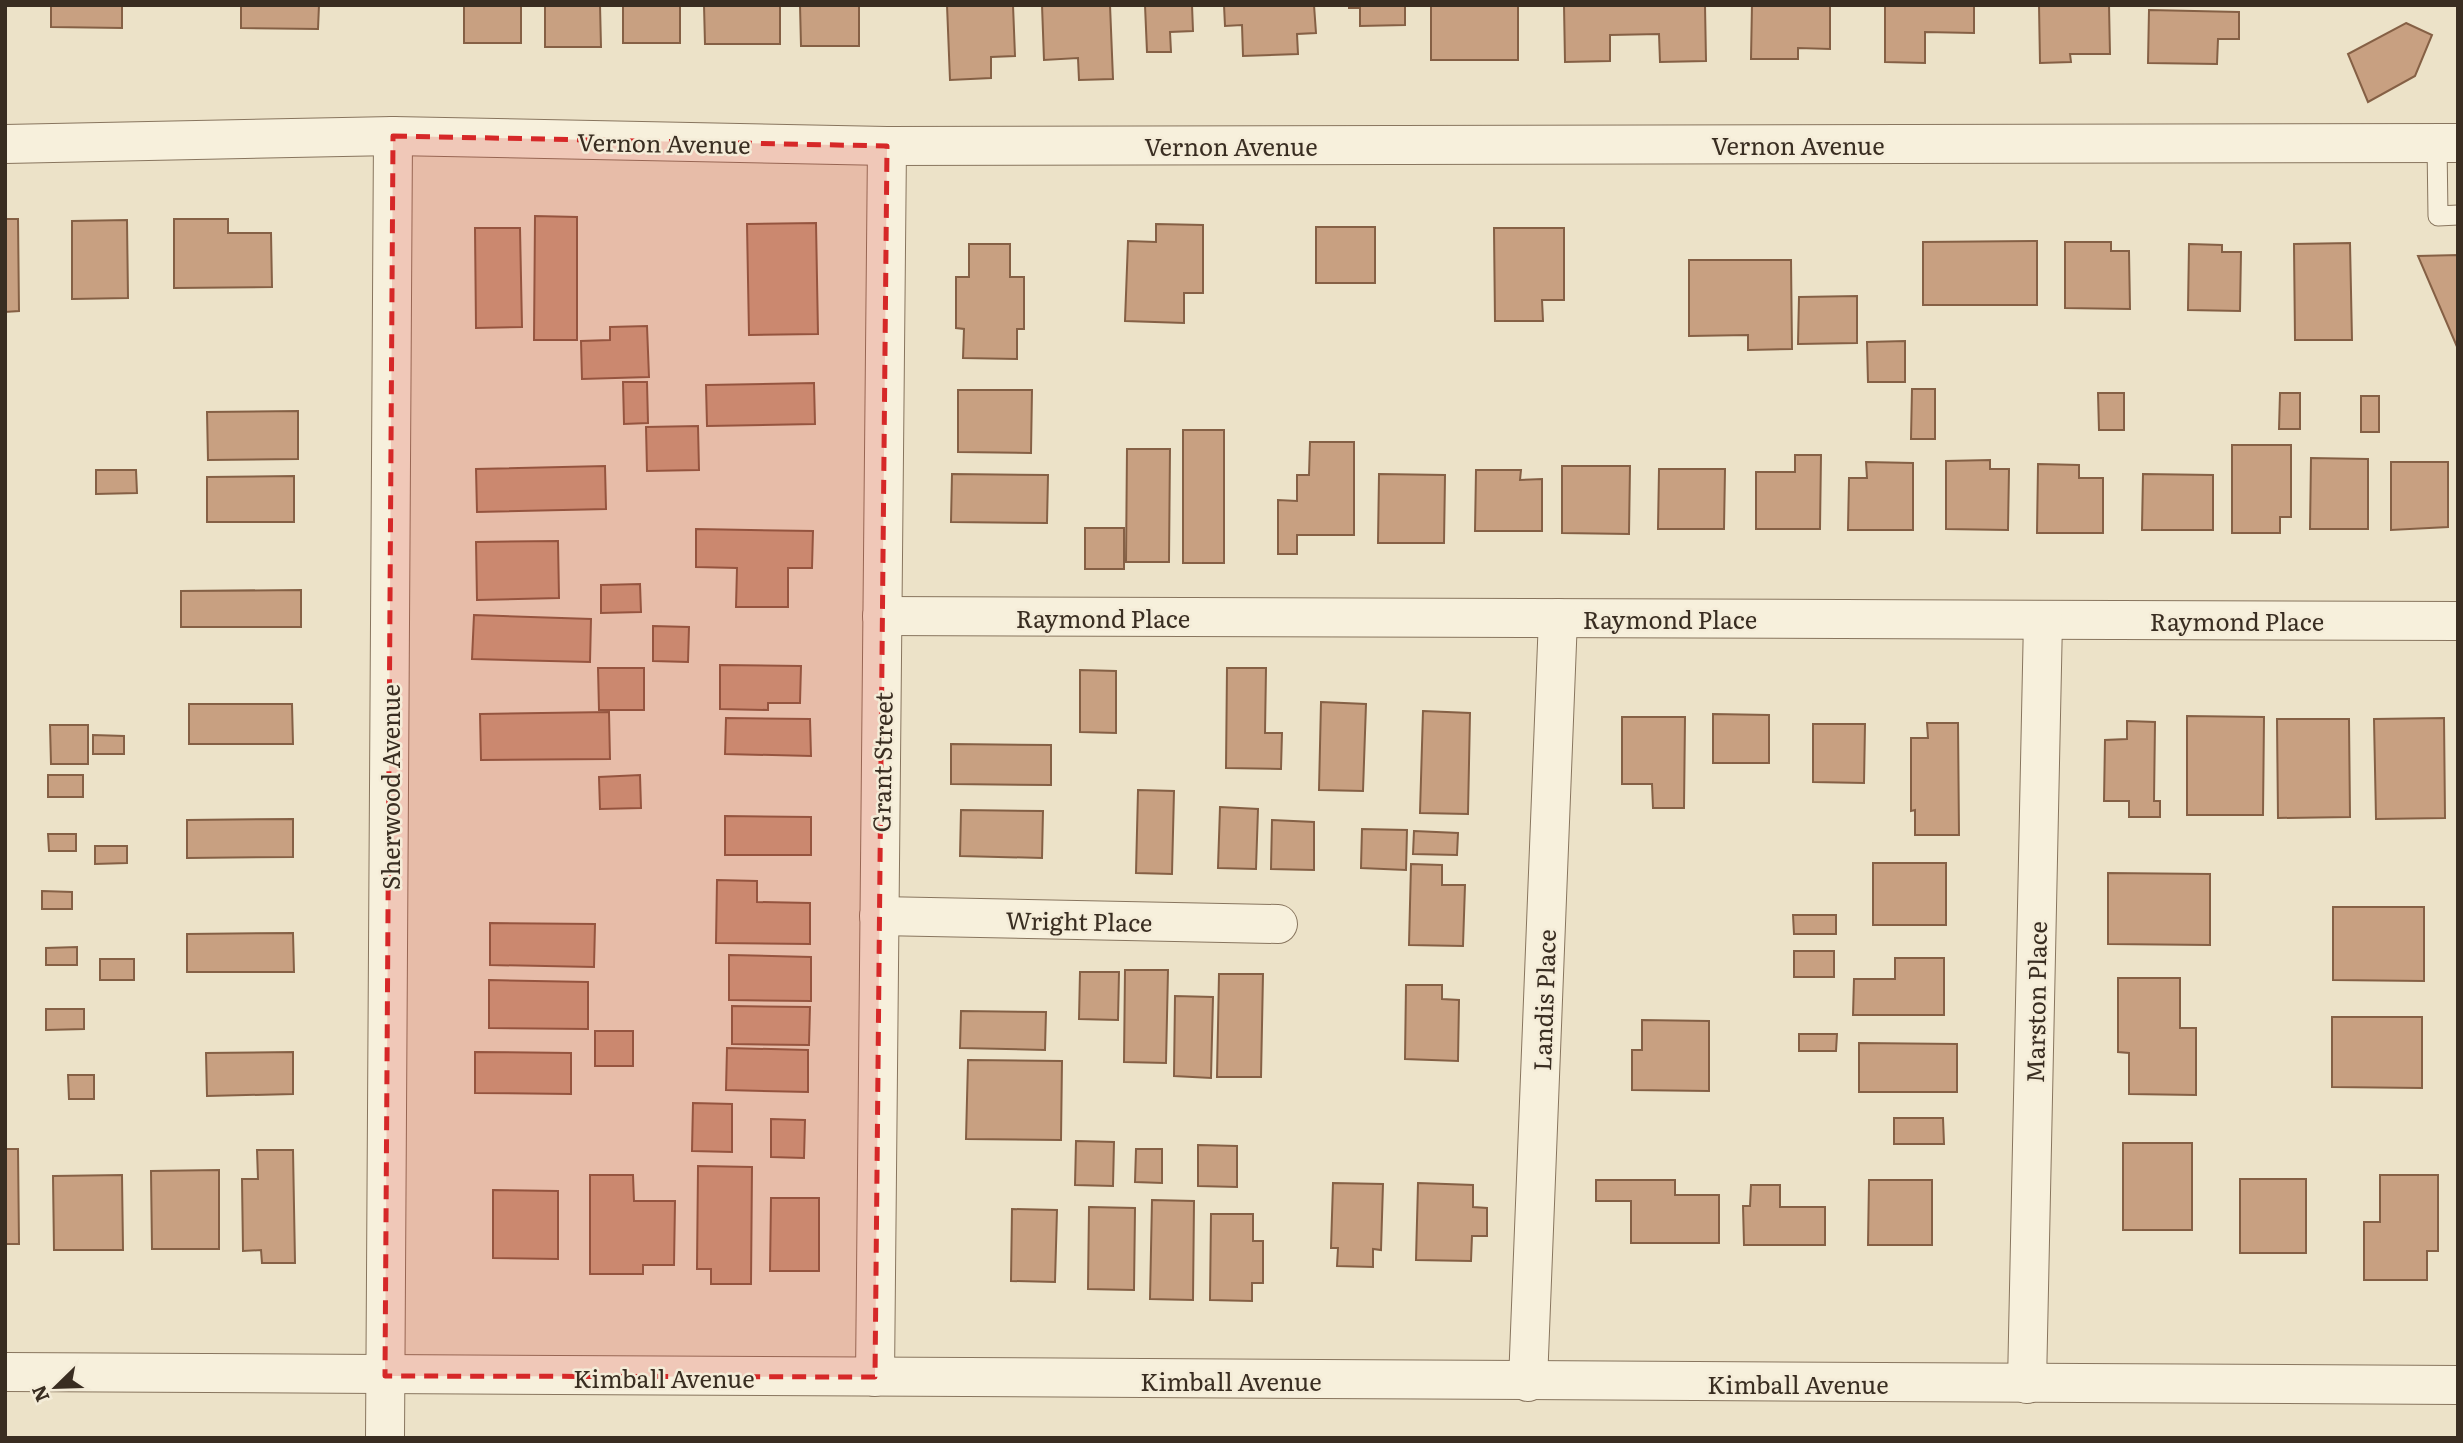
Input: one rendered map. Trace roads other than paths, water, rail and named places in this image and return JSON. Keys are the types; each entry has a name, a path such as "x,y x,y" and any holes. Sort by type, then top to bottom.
{"street":[{"name":"Vernon Avenue","path":"5,144 394,136 887,146 2447,143"},
{"name":"Sherwood Avenue","path":"385,1438 394,136"},
{"name":"Grant Street","path":"875,1377 887,146"},
{"name":"Raymond Place","path":"882,616 2458,621"},
{"name":"Landis Place","path":"1528,1382 1558,618"},
{"name":"Marston Place","path":"2027,1384 2043,620"},
{"name":"Wright Place","path":"879,916 1278,924"},
{"name":"Kimball Avenue","path":"5,1372 2458,1385"}],"lane":[{"path":"2447,143 2438,216 2458,215"}]}
